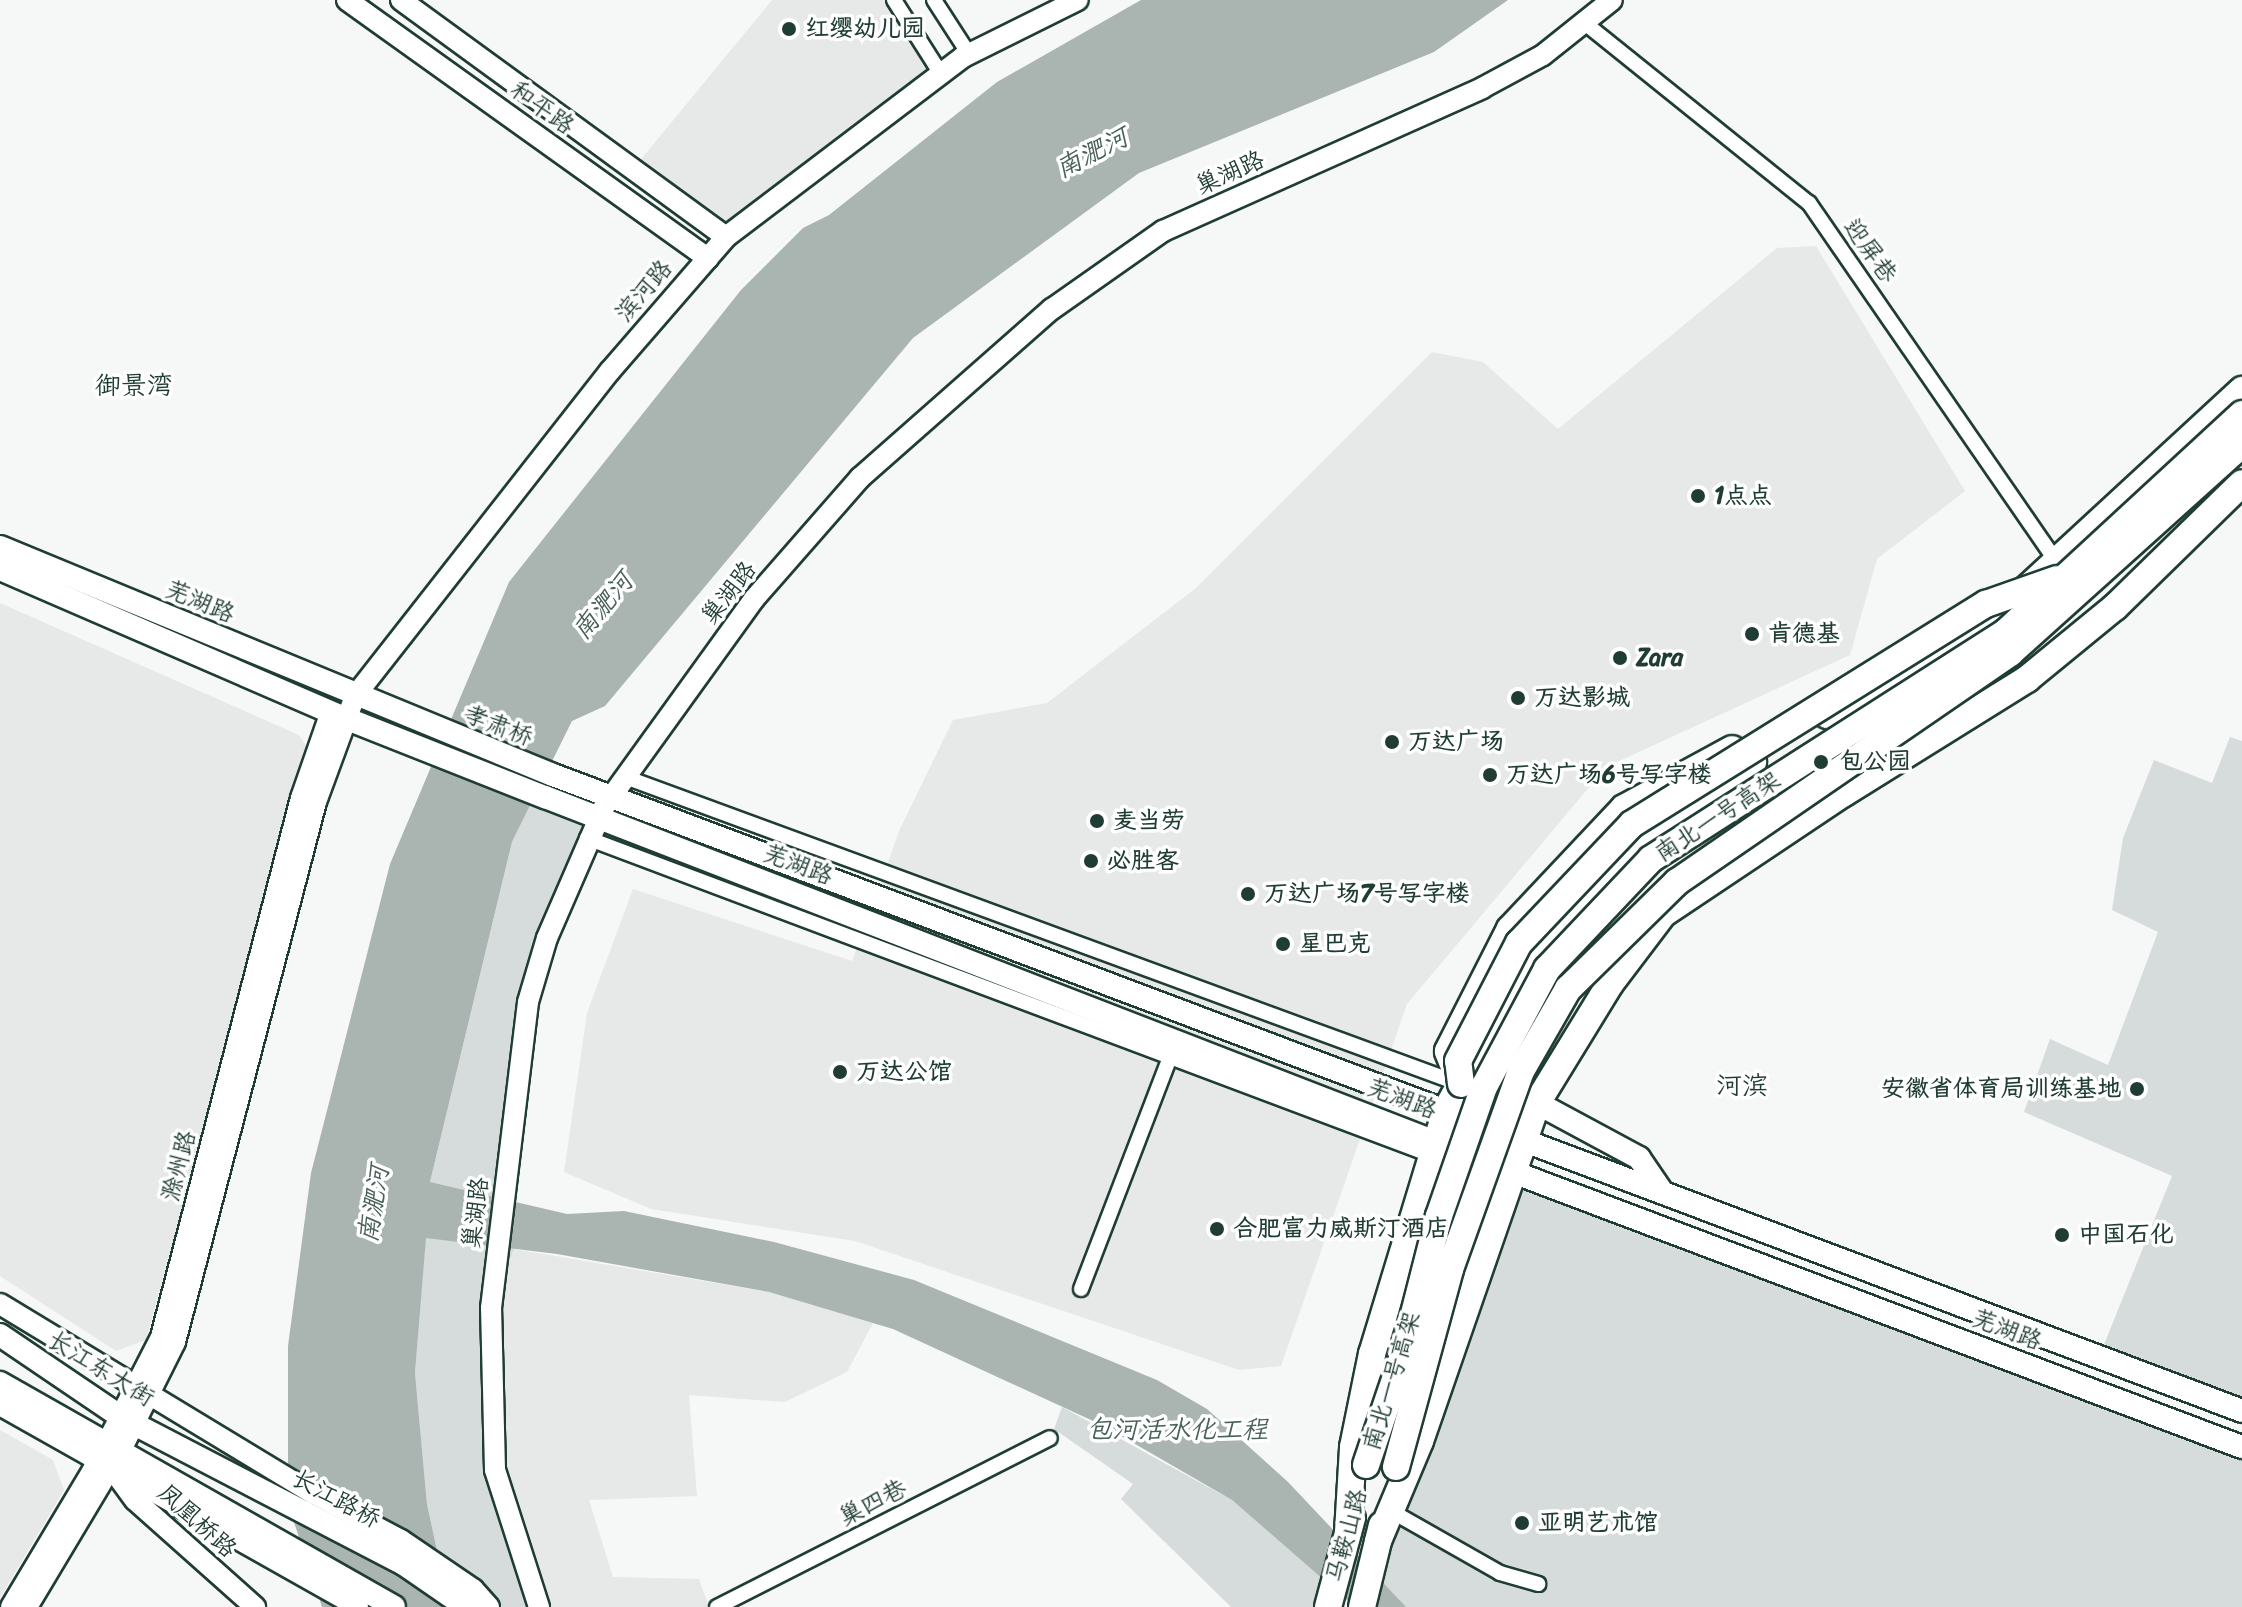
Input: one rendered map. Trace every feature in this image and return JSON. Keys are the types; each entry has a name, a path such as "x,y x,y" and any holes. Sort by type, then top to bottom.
{"highway":[{"path":"1348,1532 1353,1447 1372,1354 1433,1147 1446,1110 1461,1084 1458,1061 1519,943 1632,824 1986,604 2062,568 2242,390"},
{"name":"南北一号高架","path":"1366,1465 1404,1353 1439,1216 1484,1087 1547,969 1651,859 2007,631 2062,568 2242,414"},
{"name":"南北一号高架","path":"1396,1467 1460,1241 1521,1071 1568,989 1677,882 2010,653 2242,444"},
{"path":"1378,1541 1420,1441 1537,1103 1610,984 1663,914 1844,793 2027,679 2115,607 2190,530 2242,483"},
{"path":"2190,530 2242,492"},
{"name":"马鞍山路","path":"1328,1607 1366,1465"},
{"name":"马鞍山路","path":"1362,1607 1396,1467"}],"main road":[{"name":"芜湖路","path":"0,547 355,696 423,736"},
{"name":"芜湖路","path":"0,569 338,715 423,736"},
{"name":"孝肃桥","path":"423,736 553,775"},
{"name":"孝肃桥","path":"423,736 545,797"},
{"name":"芜湖路","path":"553,775 1524,1138 2242,1411"},
{"name":"芜湖路","path":"545,797 1433,1147 1513,1172 2242,1447"},
{"path":"1537,1103 1639,1158 1663,1193"},
{"name":"长江东大街","path":"0,1335 128,1420 178,1442"},
{"path":"0,1383 110,1454 394,1607"},
{"name":"长江路桥","path":"178,1442 469,1598"}],"street":[{"name":"和平路","path":"347,0 708,258"},
{"name":"和平路","path":"401,0 726,237"},
{"path":"894,0 941,74"},
{"path":"934,0 969,54"},
{"name":"滨河路","path":"338,715 610,371 726,237 969,54 1078,0"},
{"name":"巢湖路","path":"539,1607 502,1504 491,1442 496,1255 528,1002 547,938 587,838 611,797 754,599 860,478 1052,309 1163,231 1482,88 1543,55 1586,24 1612,0"},
{"name":"迎屏巷","path":"1586,24 1809,203 2062,568"},
{"name":"滁州路","path":"27,1607 142,1392 161,1337 301,798 338,715"},
{"path":"625,777 1461,1084"},
{"path":"587,838 1170,1057 1433,1147"},
{"path":"1081,1289 1170,1057"},
{"path":"0,1304 142,1392 401,1540 469,1598 489,1607"},
{"path":"0,1405 110,1454"},
{"name":"巢四巷","path":"717,1607 1050,1438"},
{"name":"滁州路","path":"11,1607 110,1454"},
{"name":"凤凰桥路","path":"110,1454 135,1500 255,1607"},
{"path":"169,1486 358,1607"},
{"path":"1391,1511 1500,1573 1538,1584"}],"shaded area":[{"path":"772,0 894,0 941,74 726,237 633,169"},
{"path":"1816,246 1965,491 1877,559 1850,655 1606,767 1407,1004 1281,1366 1239,1370 855,1241 651,1209 564,1172 587,1013 633,889 852,961 900,829 953,720 1047,703 1196,588 1432,352 1483,362 1558,429 1777,248"},
{"path":"0,603 299,735 309,750 146,1340 116,1351 0,1276"},
{"name":"安徽省体育局训练基地","path":"2230,737 2242,741 2242,1411 2099,1357 2172,1176 2024,1112 2050,1039 2108,1065 2158,932 2112,910 2123,838 2154,760 2212,783"},
{"path":"536,794 598,817 547,938 508,1153 514,1249 491,1308 491,1442 539,1607 489,1607 440,1566 427,1504 415,1373 430,1182 512,842"},
{"path":"1513,1172 2242,1447 2242,1607 1362,1607"},
{"path":"514,1249 769,1292 873,1323 847,1372 785,1402 689,1395 697,1496 589,1500 613,1577 699,1579 709,1607 539,1607 502,1504 491,1308"},
{"path":"1062,1407 1232,1500 1333,1587 1328,1607 1231,1607 1121,1499 1133,1484 1054,1429"},
{"path":"0,1430 53,1460 64,1490 0,1598"}],"water":[{"path":"1141,0 1508,0 1434,52 1139,173 913,338 605,706 572,721 512,842 430,1182 567,1214 624,1211 774,1242 914,1280 1157,1380 1207,1409 1288,1482 1406,1607 1355,1607 1232,1500 1104,1426 893,1329 769,1292 557,1254 426,1238 415,1373 427,1504 449,1607 322,1607 288,1504 288,1346 311,1173 390,864 509,582 741,290 803,228 829,215 997,82"}],"place":[{"name":"红缨幼儿园","path":"789,29"},
{"name":"1点点","path":"1698,496"},
{"name":"肯德基","path":"1752,634"},
{"name":"Zara","path":"1620,658"},
{"name":"万达影城","path":"1518,698"},
{"name":"万达广场","path":"1392,742"},
{"name":"包公园","path":"1821,762"},
{"name":"万达广场6号写字楼","path":"1490,775"},
{"name":"麦当劳","path":"1097,821"},
{"name":"必胜客","path":"1091,861"},
{"name":"万达广场7号写字楼","path":"1248,894"},
{"name":"星巴克","path":"1283,944"},
{"name":"万达公馆","path":"840,1072"},
{"name":"安徽省体育局训练基地","path":"2137,1089"},
{"name":"合肥富力威斯汀酒店","path":"1217,1229"},
{"name":"中国石化","path":"2062,1235"},
{"name":"亚明艺术馆","path":"1522,1523"}],"district":[{"name":"御景湾","path":"134,386"},
{"name":"河滨","path":"1742,1086"}],"water label":[{"name":"南淝河","path":"1092,153"},
{"name":"南淝河","path":"603,606"},
{"name":"南淝河","path":"374,1204"},
{"name":"包河活水化工程","path":"1177,1430"}]}
